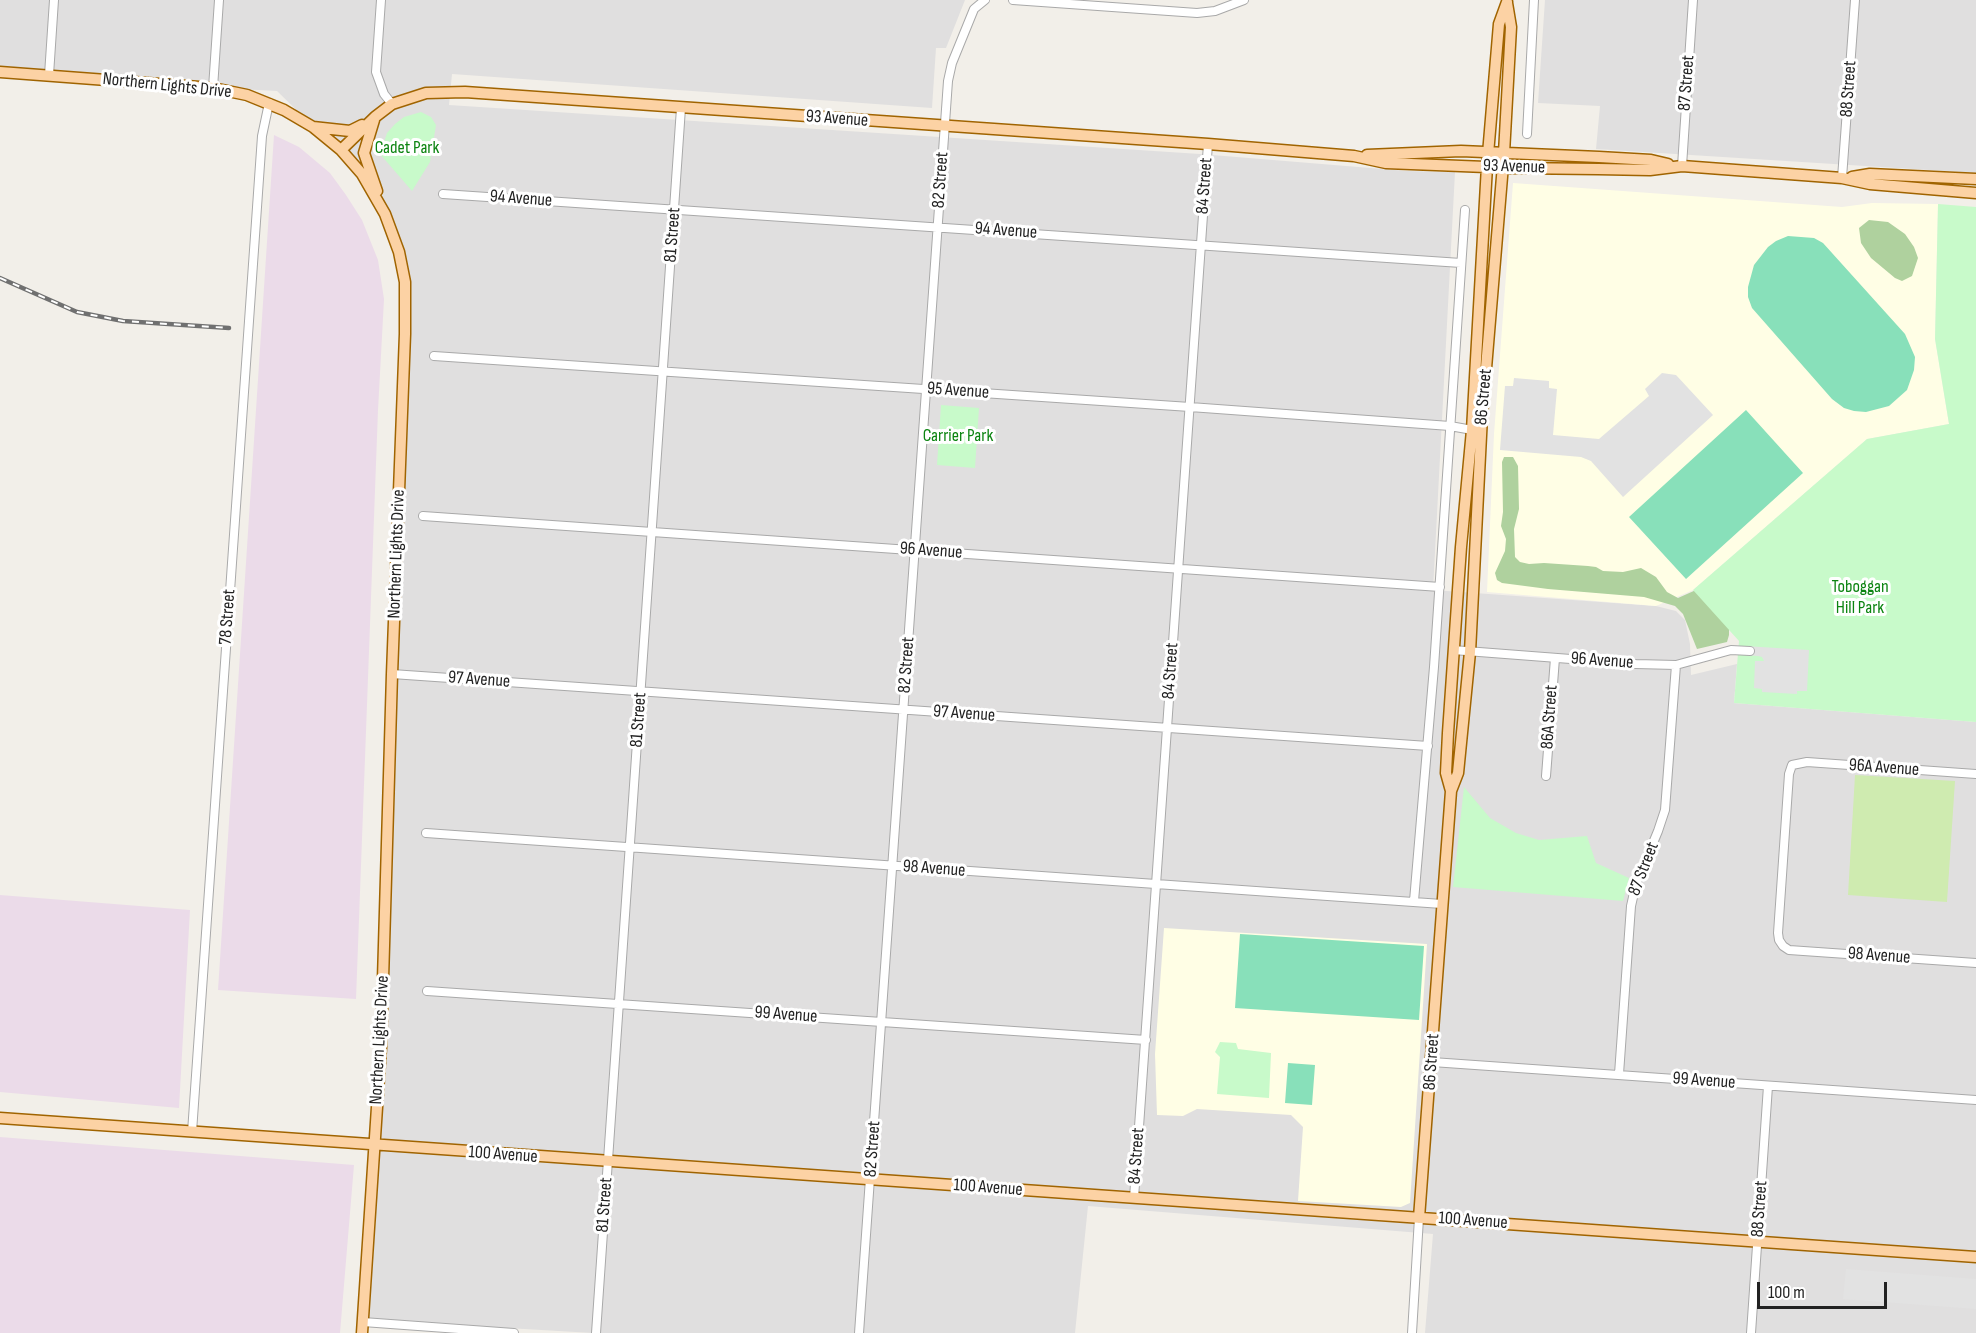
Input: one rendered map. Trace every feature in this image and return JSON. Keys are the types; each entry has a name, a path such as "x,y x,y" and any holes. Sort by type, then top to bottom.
{"main road":[{"name":"86 Street","path":"1450,791 1458,773 1470,652 1487,166 1499,24 1507,1"},
{"name":"86 Street","path":"1419,1218 1450,791 1446,773 1461,547 1477,431 1504,153 1511,27 1507,1"},
{"name":"Northern Lights Drive","path":"0,72 213,88 247,95 269,104 299,118 341,150 362,174 385,214 399,252 405,282 406,305 381,1047 363,1327"},
{"name":"93 Avenue","path":"341,150 392,104 417,94 442,91 1208,144 1354,156 1386,163 1650,170 1678,166"},
{"path":"313,127 350,131 375,117"},
{"path":"375,117 364,153 385,214"},
{"name":"93 Avenue","path":"1354,156 1441,151 1651,160 1678,166 1842,178 1870,184 1976,193"},
{"name":"93 Avenue","path":"1842,178 1870,174 1976,179"},
{"name":"100 Avenue","path":"0,1118 1976,1257"}],"street":[{"path":"49,75 54,0"},
{"path":"213,88 219,0"},
{"path":"381,0 376,72 384,94 392,104"},
{"path":"1013,0 1206,13 1244,0"},
{"path":"1527,134 1534,0"},
{"name":"87 Street","path":"1678,166 1693,0"},
{"name":"88 Street","path":"1842,178 1855,0"},
{"name":"82 Street","path":"860,1333 949,72 974,9 982,2"},
{"name":"78 Street","path":"192,1132 261,159 269,104"},
{"name":"81 Street","path":"596,1333 681,108"},
{"name":"84 Street","path":"1134,1198 1208,144"},
{"name":"94 Avenue","path":"443,194 1461,263"},
{"name":"86 Street","path":"1414,902 1440,587 1465,210"},
{"name":"95 Avenue","path":"434,356 926,388 1450,426 1477,431"},
{"name":"96 Avenue","path":"423,516 1440,587"},
{"name":"96 Avenue","path":"1453,650 1676,665 1731,650 1750,651"},
{"name":"86A Street","path":"1546,776 1555,658"},
{"name":"87 Street","path":"1619,1074 1630,906 1636,884 1665,810 1676,665"},
{"name":"97 Avenue","path":"392,674 1428,746"},
{"name":"96A Avenue","path":"1783,946 1778,933 1789,774 1792,765 1807,762 1976,774"},
{"name":"98 Avenue","path":"426,832 1442,904"},
{"name":"98 Avenue","path":"1783,946 1789,950 1799,951 1976,963"},
{"name":"99 Avenue","path":"427,991 1146,1040"},
{"name":"99 Avenue","path":"1432,1062 1976,1100"},
{"name":"88 Street","path":"1750,1333 1768,1086"},
{"name":"86 Street","path":"1412,1333 1419,1218"},
{"path":"363,1327 514,1333"}],"shaded area":[{"path":"0,0 965,0 946,48 936,48 932,108 452,74 449,105 1200,154 1407,171 1455,172 1433,590 1656,606 1676,611 1685,620 1690,644 1691,675 1737,664 1734,703 1976,722 1976,1333 1425,1333 1433,1234 1088,1206 1075,1333 593,1333 369,1320 405,282 385,214 362,174 277,91 239,89 231,85 202,81 0,66"},
{"path":"1545,0 1976,0 1976,173 1596,149 1600,106 1538,103"},
{"path":"274,135 299,147 330,173 346,195 362,220 378,260 384,299 356,999 218,990"},
{"path":"1513,183 1842,207 1872,203 1938,204 1935,339 1949,424 1867,439 1693,590 1656,606 1487,592 1494,434"},
{"path":"1662,373 1676,375 1713,415 1623,497 1591,461 1581,457 1500,450 1505,386 1513,386 1514,378 1549,381 1549,388 1557,389 1553,435 1599,439 1649,396 1645,389"},
{"path":"1745,646 1809,650 1807,691 1797,691 1797,694 1762,692 1762,689 1754,688 1755,661 1764,661 1762,657 1744,655"},
{"path":"0,895 190,910 179,1108 0,1092"},
{"path":"1164,928 1427,944 1410,1203 1401,1207 1298,1201 1303,1127 1291,1115 1197,1109 1183,1116 1157,1115 1155,1054"},
{"path":"0,1137 354,1165 340,1333 0,1333"},
{"path":"1846,1269 1976,1279 1976,1309 1843,1299"}],"green space":[{"name":"Cadet Park","path":"421,112 431,117 436,125 430,162 412,191 380,154 387,133 395,124 404,117"},
{"name":"Toboggan Hill Park","path":"1938,204 1976,207 1976,722 1734,703 1739,641 1693,590 1867,439 1949,424 1935,339"},
{"path":"1869,220 1888,222 1905,234 1918,258 1912,276 1902,281 1895,278 1871,258 1861,243 1859,228"},
{"path":"1788,236 1814,238 1823,243 1905,334 1915,357 1914,370 1907,390 1889,406 1866,412 1844,408 1832,399 1752,308 1748,297 1748,287 1754,265 1768,247"},
{"name":"Carrier Park","path":"941,405 979,408 975,468 937,465"},
{"path":"1746,410 1803,473 1686,579 1629,517"},
{"path":"1504,457 1513,457 1518,466 1519,509 1514,529 1515,557 1520,562 1588,566 1603,571 1623,572 1641,568 1656,577 1667,592 1678,598 1696,590 1729,609 1727,642 1697,649 1683,614 1675,606 1644,597 1548,589 1502,583 1497,580 1495,573 1505,551 1506,539 1501,526"},
{"path":"1855,775 1955,781 1947,902 1848,895"},
{"path":"1464,787 1490,818 1516,833 1539,840 1587,836 1596,863 1629,878 1623,901 1453,887"},
{"path":"1240,934 1424,946 1419,1020 1235,1008"},
{"path":"1220,1042 1236,1043 1238,1049 1271,1053 1269,1098 1217,1094 1220,1057 1215,1052"},
{"path":"1288,1063 1315,1065 1312,1105 1285,1103"}],"railway":[{"path":"0,278 77,312 123,321 229,328"}]}
